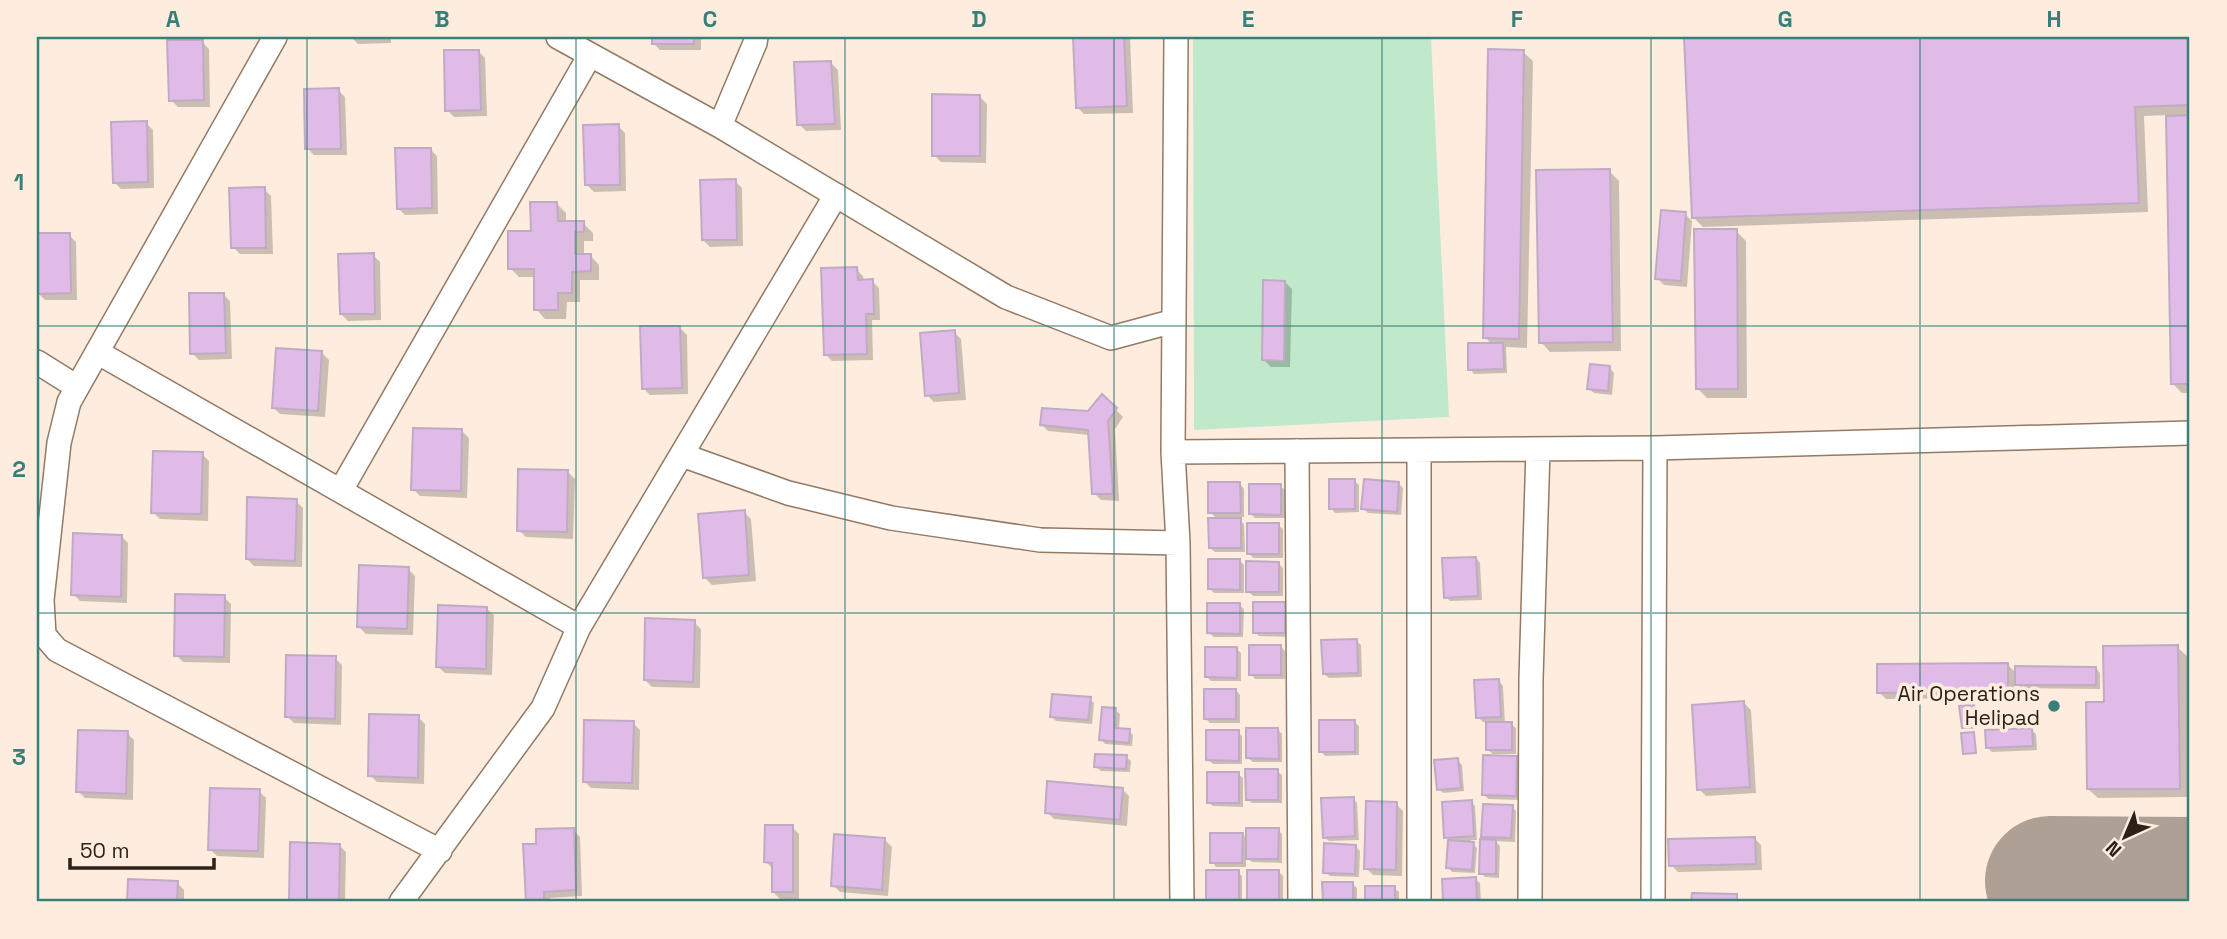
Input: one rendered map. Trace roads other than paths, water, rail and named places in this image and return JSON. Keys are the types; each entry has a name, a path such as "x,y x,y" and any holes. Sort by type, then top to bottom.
{"street":[{"path":"275,37 69,401 59,443 42,600 44,635 57,650 440,851"},
{"path":"558,37 720,126 1006,297 1111,338 1174,321"},
{"path":"720,126 756,37"},
{"path":"1175,37 1173,452 1178,543 1182,902"},
{"path":"341,490 590,55"},
{"path":"401,902 543,708 579,627 836,195"},
{"path":"97,352 579,627"},
{"path":"37,362 78,387"},
{"path":"1173,452 1655,448 2190,433"},
{"path":"1653,902 1655,448"},
{"path":"1530,902 1531,679 1538,449"},
{"path":"1419,450 1419,902"},
{"path":"1297,451 1300,902"},
{"path":"682,455 788,493 891,518 1040,540 1178,543"}],"place":[{"name":"Air Operations Helipad","path":"2054,706"}]}
